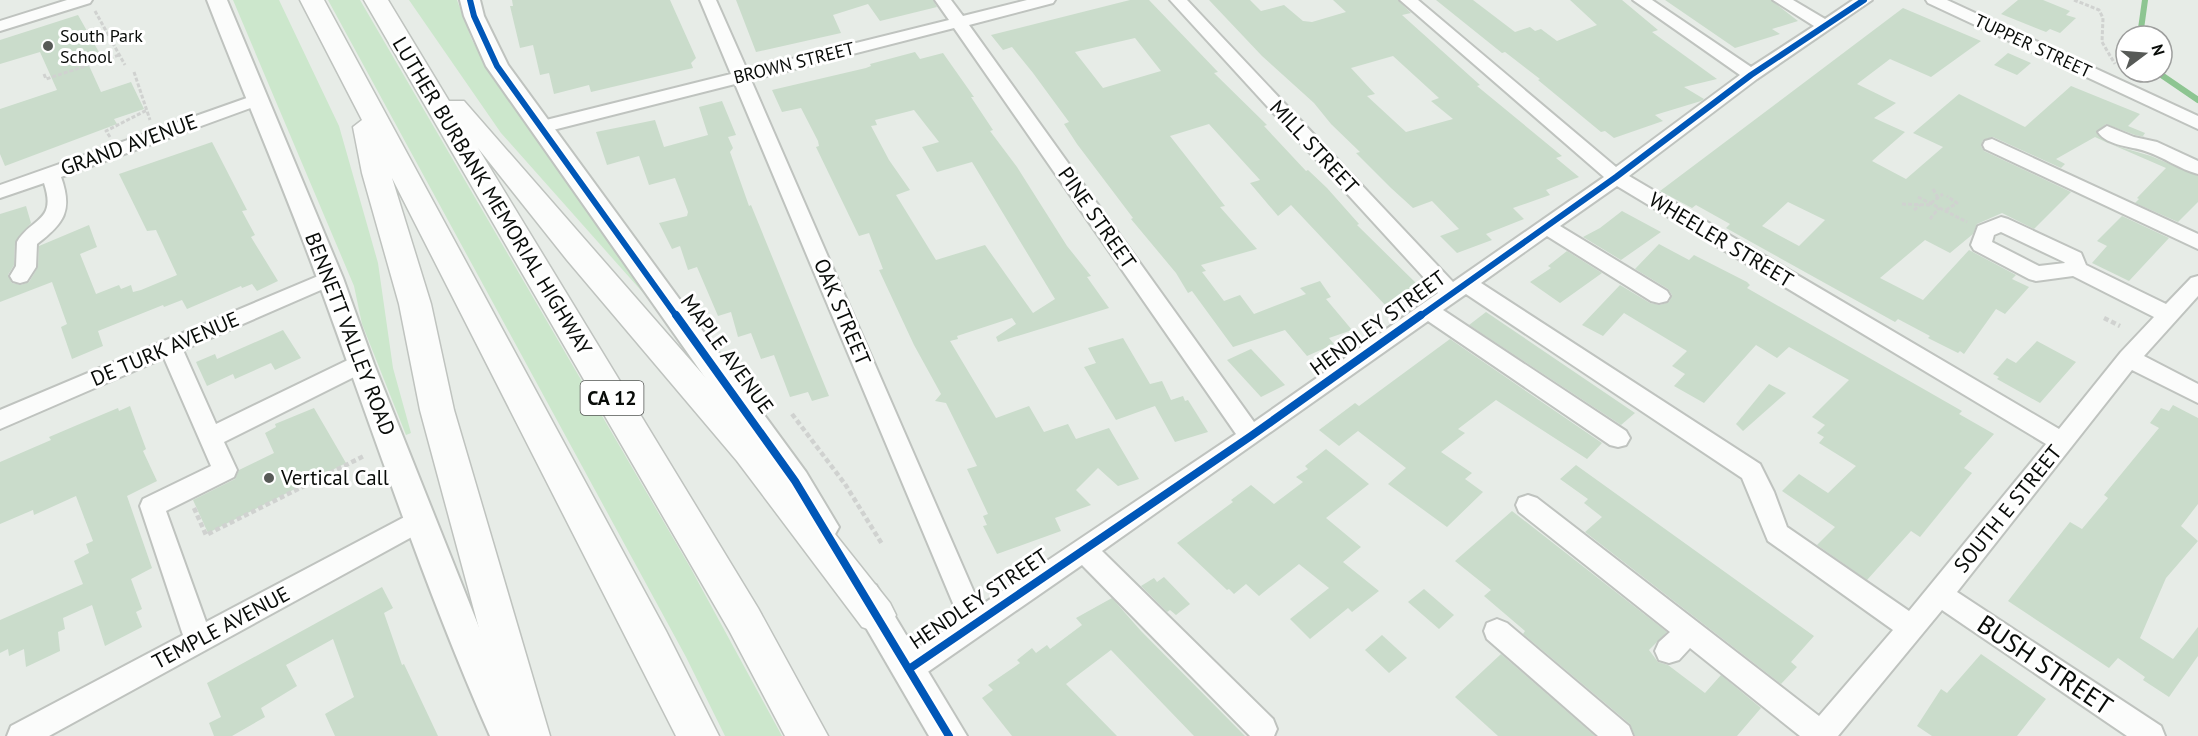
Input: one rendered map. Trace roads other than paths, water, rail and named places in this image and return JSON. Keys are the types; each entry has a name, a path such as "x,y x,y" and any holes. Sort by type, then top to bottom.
{"highway":[{"path":"312,0 652,644 698,736"},
{"name":"LUTHER BURBANK MEMORIAL HIGHWAY","path":"376,0 738,610 807,736"},
{"path":"412,63 486,140 578,253 748,450 876,615"},
{"path":"360,90 376,173 415,304 437,410 529,736"}],"main road":[{"name":"BENNETT VALLEY ROAD","path":"217,0 330,278 360,364 479,672 508,736"},
{"name":"MAPLE AVENUE","path":"470,0 474,16 497,66 795,481 949,736"}],"street":[{"name":"OAK STREET","path":"708,0 975,624"},
{"name":"PINE STREET","path":"943,0 1251,436"},
{"name":"BROWN STREET","path":"541,127 1047,0"},
{"name":"MILL STREET","path":"1178,0 1458,288 1751,471 1762,492 1777,534 1912,628"},
{"name":"WHEELER STREET","path":"1408,0 1616,177 2062,442"},
{"path":"1641,0 1751,75"},
{"path":"1781,0 1824,25"},
{"name":"HENDLEY STREET","path":"909,669 1251,436 1616,177 1751,75 1864,0"},
{"name":"TUPPER STREET","path":"1934,0 2198,123"},
{"path":"0,26 34,7 88,3"},
{"name":"GRAND AVENUE","path":"0,192 258,99"},
{"path":"2107,132 2129,142 2150,146 2198,168"},
{"path":"1992,145 2198,242"},
{"path":"20,276 26,267 27,242 47,226 58,205 50,173"},
{"path":"1545,226 1659,296"},
{"path":"2076,269 2169,315"},
{"name":"DE TURK AVENUE","path":"0,420 330,278"},
{"name":"SOUTH E STREET","path":"1821,735 1912,628 2129,358 2198,283"},
{"path":"1427,310 1618,438"},
{"path":"170,346 225,470 152,506 199,641"},
{"path":"2129,358 2198,394"},
{"path":"210,438 360,364"},
{"path":"1528,505 1821,735"},
{"name":"TEMPLE AVENUE","path":"21,736 421,520"},
{"path":"1084,550 1263,729"},
{"name":"BUSH STREET","path":"1939,594 2151,736"},
{"path":"1497,631 1619,736"},
{"path":"1669,651 1690,631"}],"waterway":[{"path":"2142,24 2145,0"},
{"path":"2174,84 2198,100"}],"place":[{"name":"South Park School","path":"48,46"},
{"name":"Vertical Call","path":"269,478"}]}
